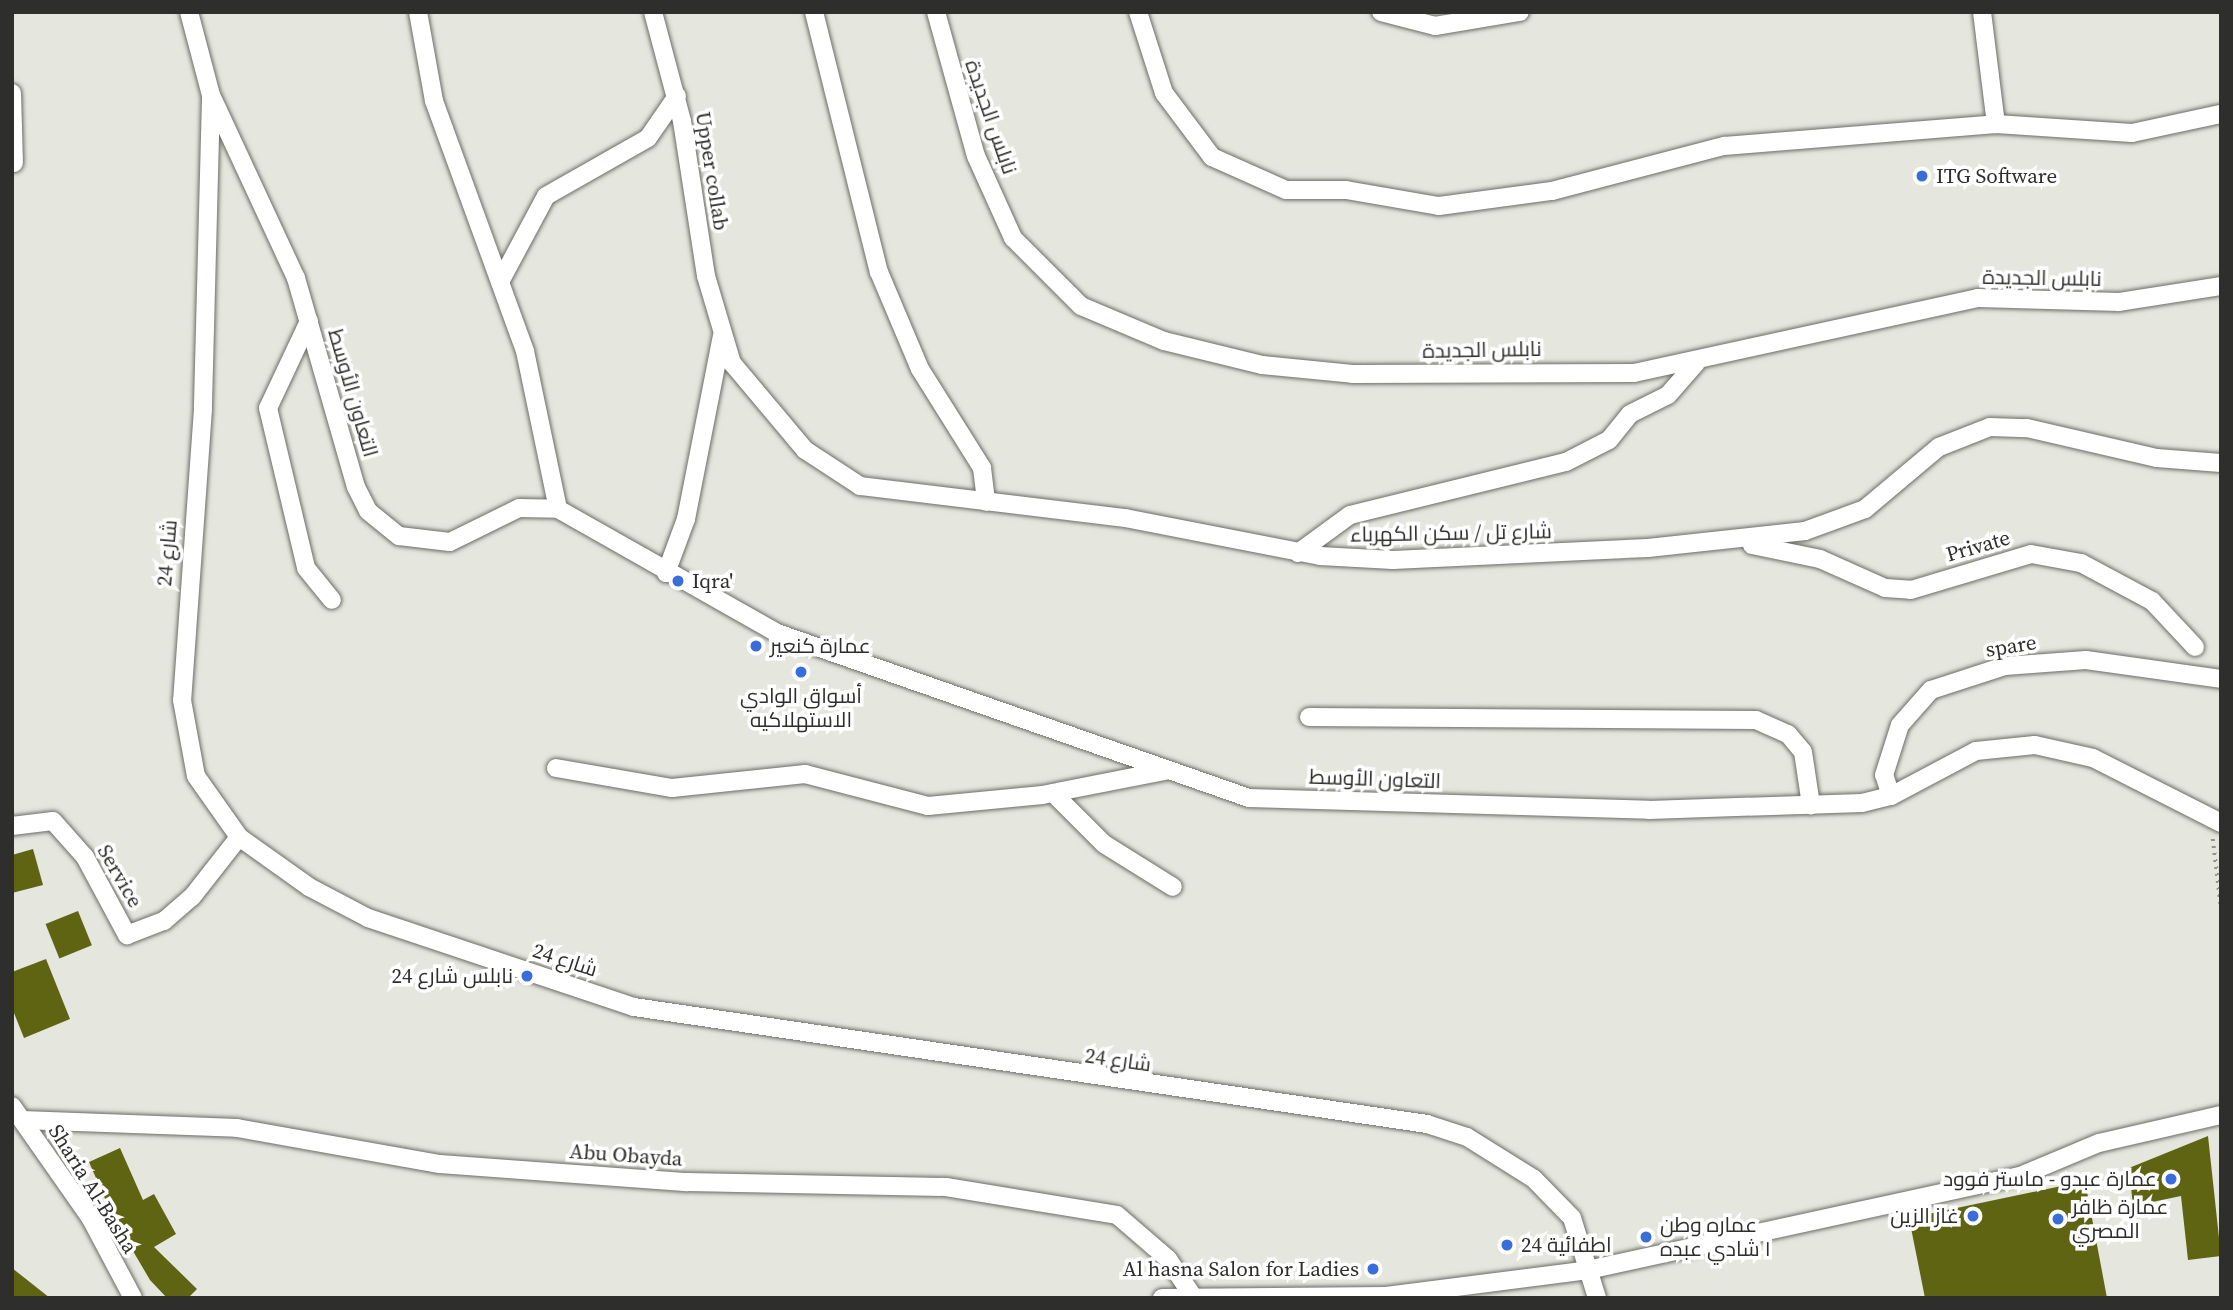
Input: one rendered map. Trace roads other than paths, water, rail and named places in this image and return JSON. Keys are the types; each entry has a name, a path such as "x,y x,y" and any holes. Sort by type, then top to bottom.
{"street":[{"path":"188,12 211,95"},
{"path":"418,12 435,102 525,351 558,509"},
{"name":"Upper collab","path":"653,12 677,96 702,256 722,336"},
{"path":"814,12 879,272 920,369 982,468 986,502"},
{"name":"نابلس الجديدة","path":"936,12 976,156 1013,238 1081,306 1164,341 1262,365 1353,374 1634,373 1696,363 1978,298 2119,302 2221,286"},
{"path":"1138,12 1164,93 1212,157 1286,190 1346,190 1439,206 1552,191 1724,146 1996,124 2132,133 2221,114"},
{"path":"1381,12 1434,26 1520,12"},
{"path":"1982,12 1996,124"},
{"path":"12,93 13,163"},
{"name":"التعاون الأوسط","path":"211,95 296,278 356,487 387,530 437,544 463,538 519,508 558,509 666,573 778,633 1249,798 1649,810 1811,805 1891,796 1958,758 2035,745 2093,758 2216,823"},
{"name":"شارع 24","path":"211,95 203,410 182,700 196,776 239,837 309,887 368,918 634,1007 1427,1124 1467,1137 1534,1179 1572,1218 1597,1298"},
{"path":"501,281 545,196 648,138 677,96"},
{"path":"309,321 268,408 306,568 332,600"},
{"path":"666,573 686,519 722,336"},
{"name":"شارع تل / سكن الكهرباء","path":"722,336 753,392 804,450 842,479 986,502 1159,523 1298,553 1460,557 1795,533 1856,514 1939,447 1990,427 2027,428 2157,458 2221,463"},
{"path":"1298,553 1350,515 1566,462 1609,440 1630,414 1668,395 1696,363"},
{"name":"Private","path":"1752,545 1820,559 1885,588 1911,590 2031,554 2081,563 2152,601 2195,647"},
{"name":"spare","path":"1891,796 1884,775 1900,725 1931,690 2005,666 2086,660 2221,679"},
{"path":"1309,717 1756,720 1779,728 1803,752 1811,805"},
{"path":"556,768 672,788 805,774 920,806 1054,793 1170,770"},
{"path":"1054,793 1104,844 1173,887"},
{"name":"Service","path":"12,826 52,821 85,857 127,934 164,921 239,837"},
{"name":"Abu Obayda","path":"17,1113 237,1128 440,1164 687,1182 946,1187 1117,1215 1168,1259 1192,1295"},
{"name":"Sharia Al-Basha","path":"17,1113 91,1219 133,1298"},
{"path":"1162,1298 1192,1295 1386,1296 1588,1270 2020,1176 2099,1143 2221,1115"}],"place":[{"name":"ITG Software","path":"1922,176"},
{"name":"Iqra'","path":"678,581"},
{"name":"عمارة كنعير","path":"756,646"},
{"name":"أسواق الوادي الاستهلاكيه","path":"801,672"},
{"name":"نابلس شارع 24","path":"527,976"},
{"name":"عمارة عبدو - ماستر فوود","path":"2171,1179"},
{"name":"غاز الزين","path":"1973,1216"},
{"name":"عمارة ظافر المصري","path":"2058,1219"},
{"name":"عماره وطن ١ شادي عبده","path":"1646,1237"},
{"name":"اطفائية 24","path":"1507,1245"},
{"name":"Al hasna Salon for Ladies","path":"1373,1269"}]}
